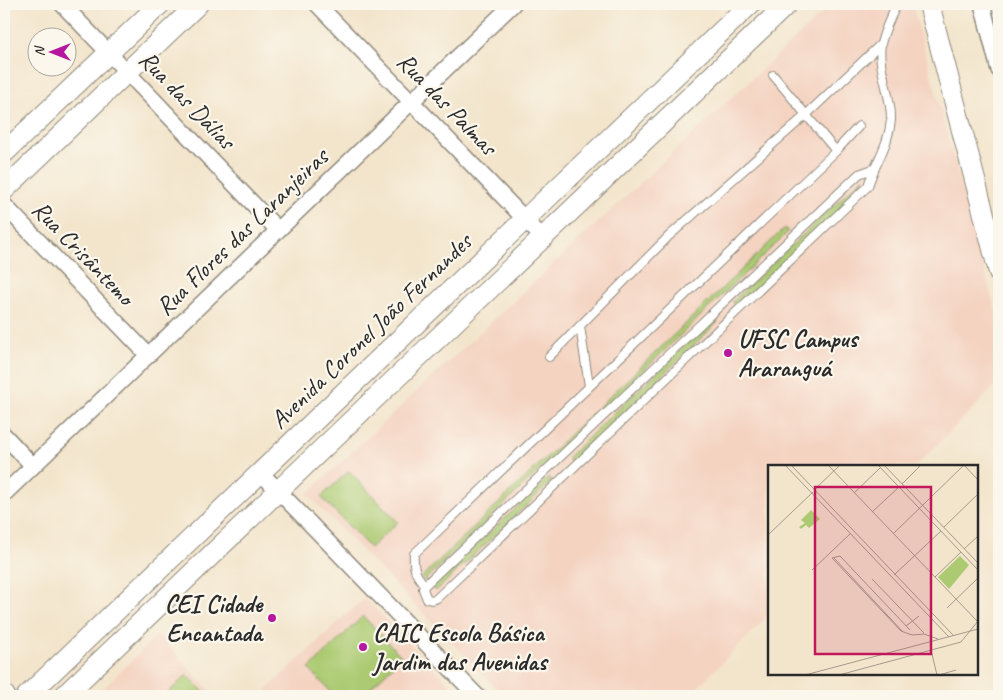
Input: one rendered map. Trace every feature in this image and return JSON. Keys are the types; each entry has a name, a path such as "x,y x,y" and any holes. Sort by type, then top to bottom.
{"street":[{"name":"Rua das Dálias","path":"62,4 278,230"},
{"path":"4,153 160,4"},
{"path":"4,190 198,4"},
{"name":"Rua das Palmas","path":"317,4 542,237"},
{"name":"Rua Flores das Laranjeiras","path":"4,494 513,4"},
{"name":"Avenida Coronel João Fernandes","path":"27,696 750,4"},
{"name":"Avenida Coronel João Fernandes","path":"64,696 787,4"},
{"path":"929,4 999,272"},
{"path":"982,4 999,70"},
{"name":"Rua Crisântemo","path":"4,205 148,355"},
{"path":"4,435 34,466"},
{"path":"261,473 477,696"}],"lane":[{"path":"873,169 859,174 425,585 423,589 427,599 433,600 437,598 868,186 873,169 888,141 891,118 881,62 881,44 897,4"},
{"path":"549,358 669,236 806,115 881,44"},
{"path":"773,75 836,151"},
{"path":"425,585 417,577 413,568 414,554 836,151 859,126"},
{"path":"717,309 728,321"},
{"path":"580,326 589,386"},
{"path":"563,456 574,468"}],"shaded area":[{"name":"UFSC Campus Araranguá","path":"832,4 912,4 999,324 999,382 917,465 768,465 768,616 689,696 504,696 307,494"},
{"name":"CAIC Escola Básica Jardim das Avenidas","path":"364,598 462,696 260,696"},
{"path":"158,635 215,696 95,696"}],"green space":[{"path":"864,177 853,196 737,306 732,302"},
{"path":"785,228 788,232 424,581 421,578"},
{"path":"714,318 718,322 572,462 567,458"},
{"path":"349,471 398,522 370,548 321,497"},
{"path":"549,477 552,481 436,591 432,587"},
{"path":"363,616 402,657 362,696 335,696 309,669"},
{"path":"187,675 208,696 165,696"}],"place":[{"name":"UFSC Campus Araranguá","path":"728,353"},
{"name":"CEI Cidade Encantada","path":"272,618"},
{"name":"CAIC Escola Básica Jardim das Avenidas","path":"363,647"}]}
